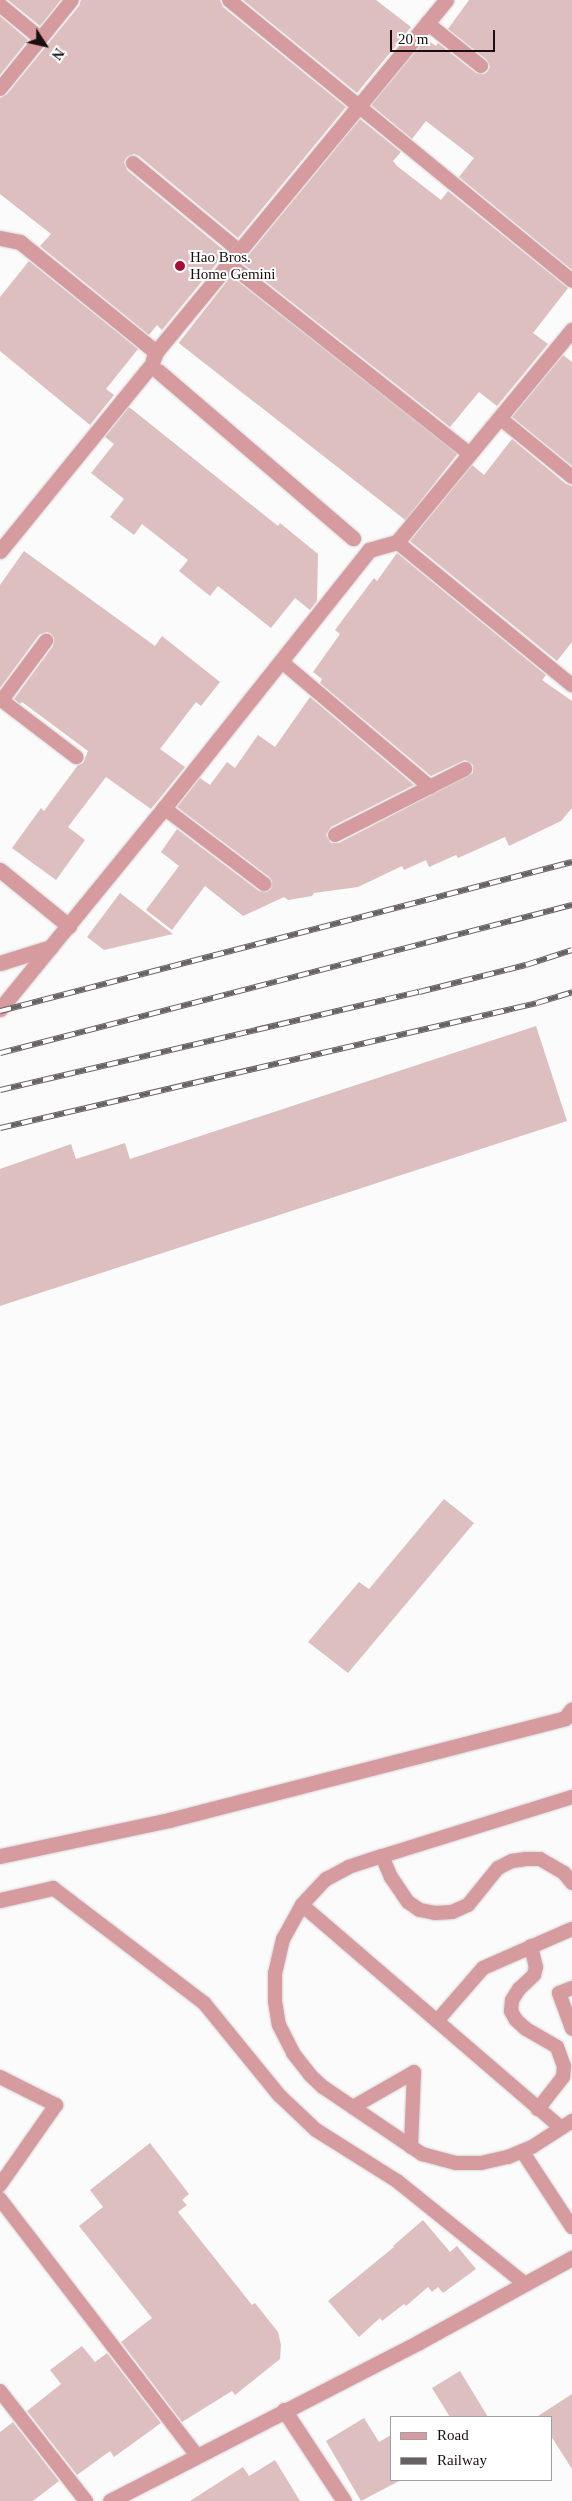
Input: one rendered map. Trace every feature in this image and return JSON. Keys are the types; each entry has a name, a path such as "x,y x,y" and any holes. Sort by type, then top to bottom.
{"street":[{"path":"0,551 155,363 238,250 446,0"},
{"path":"0,238 20,242 353,538 369,550"},
{"path":"0,1009 282,662 369,550 397,542 572,330"},
{"path":"0,870 69,926"},
{"path":"0,963 51,948"},
{"path":"0,1856 169,1820 570,1714"},
{"path":"0,1900 53,1888"},
{"path":"110,2501 419,2342 572,2258"},
{"path":"284,2410 344,2501"}],"lane":[{"path":"0,89 72,0"},
{"path":"229,0 572,281"},
{"path":"0,5 40,38"},
{"path":"427,23 481,66"},
{"path":"133,163 238,250"},
{"path":"228,263 470,454"},
{"path":"500,418 572,477"},
{"path":"397,542 572,685"},
{"path":"46,641 1,699 76,757"},
{"path":"282,662 430,787"},
{"path":"335,835 465,769"},
{"path":"164,808 264,884"},
{"path":"567,2125 522,2151 481,2163 456,2163 437,2159 412,2147 353,2108 310,2075 293,2053 280,2024 275,2001 275,1973 283,1938 302,1905 326,1880 349,1867 572,1797"},
{"path":"382,1856 391,1877 408,1902 420,1910 435,1913 452,1912 468,1906 498,1868 512,1861 526,1858 540,1859 564,1873 572,1883"},
{"path":"53,1888 204,2003 279,2094 316,2130 398,2181 525,2284"},
{"path":"302,1905 538,2109 567,2125"},
{"path":"437,2021 483,1968 572,1929"},
{"path":"531,1946 536,1968 534,1975 518,1989 512,2000 512,2011 516,2020 526,2029 557,2047 564,2066 562,2077 538,2109"},
{"path":"572,1988 559,1993 572,2029"},
{"path":"353,2108 414,2072 412,2147"},
{"path":"0,2077 56,2105 0,2185"},
{"path":"522,2151 572,2227"},
{"path":"0,2199 197,2456"},
{"path":"0,2391 86,2501"}],"building":[{"path":"8,0 61,0 40,26"},
{"path":"81,0 220,0 223,7 346,107 238,238 139,156 134,154 127,157 124,162 127,170 226,252 162,330 157,325 149,335 40,246 51,234 0,194 0,98 7,94 79,6"},
{"path":"243,0 376,0 411,27 357,93"},
{"path":"469,0 572,0 572,270 459,177 474,158 426,121 412,139 371,105 426,39 436,46 438,43 476,73 484,74 487,72 490,67 487,60 448,29"},
{"path":"0,16 28,40 0,75"},
{"path":"360,119 401,152 393,161 397,166 441,200 448,191 568,288 533,333 548,344 497,406 479,392 450,427 242,263"},
{"path":"29,261 138,349 106,389 114,395 90,425 0,351 0,297"},
{"path":"231,276 458,453 406,520 179,343"},
{"path":"563,355 572,362 572,466 512,417"},
{"path":"129,407 278,526 280,523 318,554 317,601 310,610 295,598 271,628 218,586 210,596 179,571 188,560 142,524 134,535 110,517 124,499 91,473 114,444 105,437"},
{"path":"512,439 566,484 572,486 572,642 557,661 410,541 472,465 484,475"},
{"path":"24,551 155,646 162,636 220,682 201,706 196,702 160,749 185,767 151,809 106,777 68,827 85,840 56,880 12,848 41,808 44,811 78,765 83,763 88,751 22,702 20,704 14,699 53,646 54,638 51,634 47,632 39,635 0,688 0,585"},
{"path":"397,553 546,675 542,680 572,701 572,808 561,821 509,846 505,837 458,858 456,855 429,867 426,860 404,870 402,866 358,887 314,893 312,896 288,900 284,897 243,916 205,886 172,930 146,910 179,866 161,852 177,829 259,891 267,892 271,889 272,881 269,877 177,807 200,778 210,785 227,762 235,768 258,735 275,747 310,697 414,785 331,827 326,835 331,843 339,843 473,773 473,765 465,760 431,776 320,683 322,679 313,672 340,634 335,630 374,578 377,581"},
{"path":"120,893 173,934 104,950 87,937"},
{"path":"536,1026 567,1121 0,1306 0,1169 71,1144 76,1159 125,1143 130,1159"},
{"path":"444,1499 474,1523 348,1673 308,1642 359,1582 369,1589"},
{"path":"150,2143 189,2194 182,2200 187,2205 178,2212 252,2305 255,2303 278,2332 281,2345 280,2359 235,2395 232,2391 182,2422 121,2342 152,2318 79,2226 103,2207 90,2190"},
{"path":"423,2220 450,2252 457,2246 476,2269 443,2293 438,2287 432,2292 428,2287 406,2306 404,2304 382,2321 380,2318 359,2337 328,2301 394,2247"},
{"path":"82,2346 95,2362 107,2353 161,2423 114,2457 110,2451 77,2475 27,2411 61,2384 50,2370"},
{"path":"460,2371 487,2416 449,2416 432,2388"},
{"path":"572,2394 572,2469 552,2438 552,2416 538,2416"},
{"path":"364,2418 379,2442 390,2436 390,2481 399,2481 361,2501 326,2441"},
{"path":"13,2422 59,2481 33,2501 0,2501 0,2432"},
{"path":"275,2460 300,2501 190,2501 243,2467 249,2476"}],"railway":[{"path":"0,1011 572,862"},
{"path":"0,1053 572,905"},
{"path":"0,1090 419,992 526,965 572,950"},
{"path":"0,1128 537,1003 572,992"}],"place":[{"name":"Hao Bros. Home Gemini","path":"180,266"}]}
